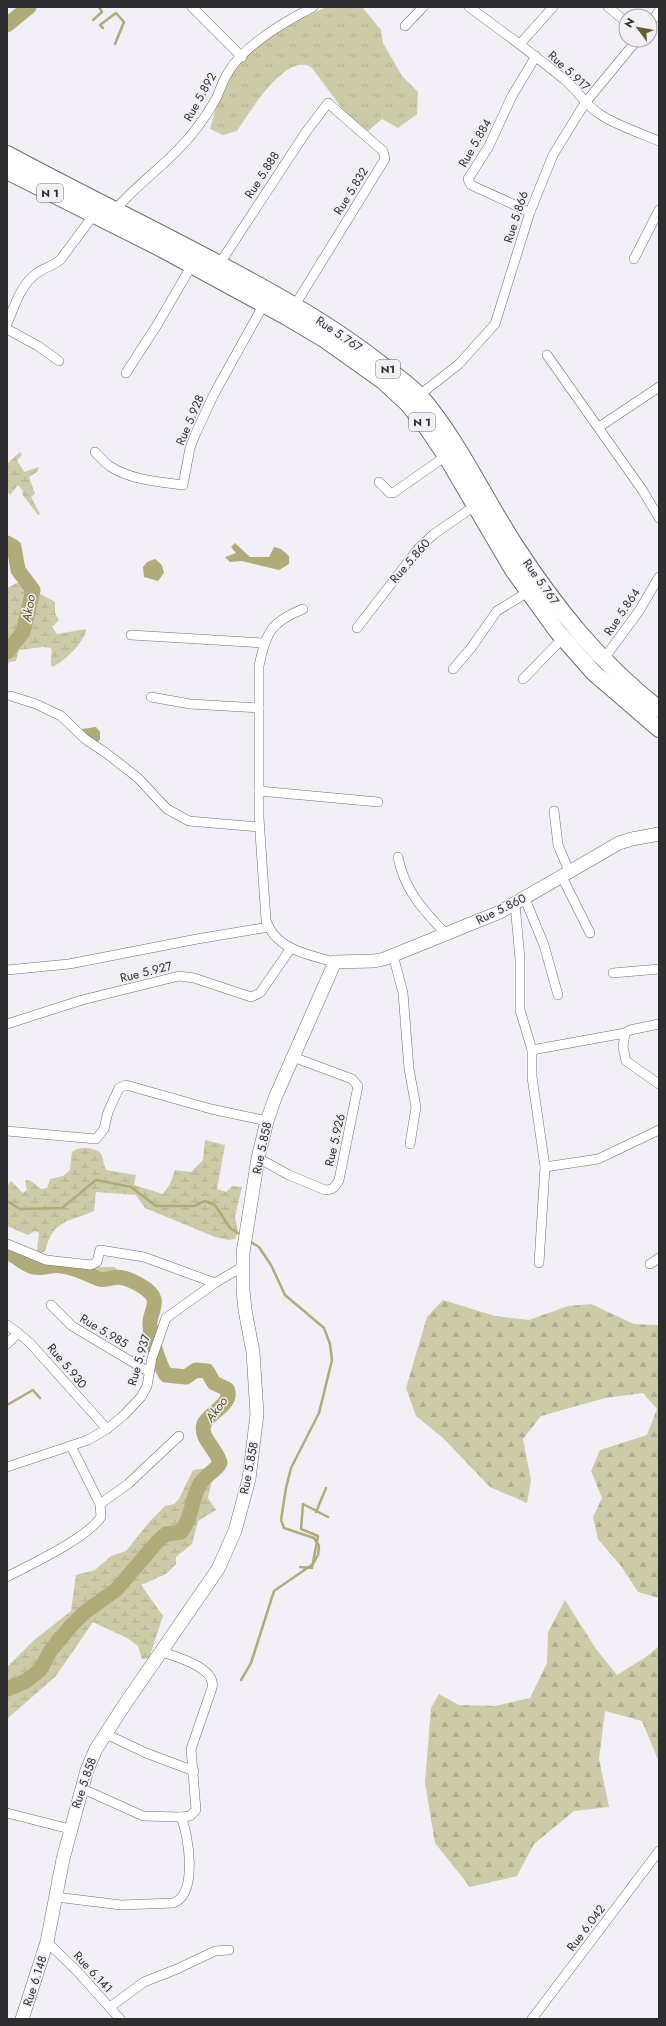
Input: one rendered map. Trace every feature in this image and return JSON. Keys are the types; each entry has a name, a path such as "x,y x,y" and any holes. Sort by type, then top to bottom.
{"highway":[{"name":"Rue 5.767","path":"7,154 220,263 327,324 362,349 413,399 458,450 514,544 552,600 577,632 603,660 634,689 659,709"},
{"name":"N 1","path":"7,171 192,265 264,304 324,339 413,399 528,592 563,638 594,673 659,729"}],"street":[{"path":"192,7 242,57"},
{"name":"Rue 5.892","path":"116,209 132,192 180,149 192,135 212,106 230,69 267,34 285,21 313,7"},
{"path":"405,26 423,7"},
{"name":"Rue 5.917","path":"469,7 536,56 577,91 585,103 601,115 659,141"},
{"path":"520,44 553,7"},
{"path":"608,7 618,15"},
{"name":"Rue 5.866","path":"413,399 459,364 494,324 530,212 553,155 585,103 630,48"},
{"name":"Rue 5.884","path":"530,212 471,185 468,179 490,146 512,96 536,56"},
{"name":"Rue 5.888","path":"220,263 306,132 328,104"},
{"name":"Rue 5.832","path":"295,305 385,159 383,151 328,104"},
{"path":"634,259 659,210"},
{"path":"7,324 25,287 36,274 55,265 61,259 93,216"},
{"path":"126,374 192,265"},
{"name":"Rue 5.928","path":"95,452 111,467 119,471 162,482 183,485 190,448 195,436 214,394 264,304"},
{"path":"7,328 38,346 59,361"},
{"path":"547,355 644,491 659,518"},
{"path":"599,427 659,387"},
{"path":"379,482 386,490 393,493 446,456"},
{"name":"Rue 5.860","path":"357,628 418,549 434,534 476,506"},
{"name":"Rue 5.864","path":"603,660 639,611 659,577"},
{"path":"453,669 471,648 497,611 528,592"},
{"path":"303,609 285,616 276,624 264,643 259,666 260,828 266,920 269,927 280,941 291,948 307,955 335,962"},
{"path":"131,635 264,643"},
{"path":"523,679 563,638"},
{"path":"11,696 36,704 61,716 85,739 106,752 138,778 167,809 189,822 260,828"},
{"path":"150,696 196,705 259,708"},
{"path":"259,791 378,802"},
{"path":"554,811 558,845 565,874 590,933"},
{"name":"Rue 5.860","path":"335,962 374,961 393,955 446,934 520,901 620,844 632,839 659,834"},
{"path":"398,857 401,874 411,894 446,934"},
{"path":"520,901 544,945 558,995"},
{"path":"520,901 520,1010 532,1050 532,1076 545,1167 539,1263"},
{"path":"7,970 69,964 197,938 269,927"},
{"name":"Rue 5.927","path":"7,1024 82,1000 179,976 194,978 252,997 256,996 263,989 291,948"},
{"path":"393,955 403,993 410,1069 416,1107 410,1144"},
{"name":"Rue 5.858","path":"47,1942 70,1829 81,1788 96,1749 218,1569 235,1531 249,1479 258,1414 256,1378 245,1310 242,1267 258,1158 267,1120 335,962"},
{"path":"613,973 659,968"},
{"path":"532,1050 625,1034 630,1030 659,1024"},
{"path":"625,1034 623,1047 626,1061 659,1084"},
{"name":"Rue 5.926","path":"258,1158 289,1175 325,1190 331,1190 336,1187 339,1180 358,1086 352,1079 293,1057"},
{"path":"7,1132 96,1139 104,1129 108,1112 119,1088 126,1085 212,1109 267,1120"},
{"path":"545,1167 598,1159 659,1130"},
{"path":"7,1244 46,1260 91,1265 97,1262 100,1250 144,1257 215,1283"},
{"path":"650,1264 659,1258"},
{"name":"Rue 5.937","path":"7,1467 88,1440 107,1429 141,1397 147,1386 154,1352 166,1318 172,1312 194,1300 215,1283 242,1267"},
{"name":"Rue 5.985","path":"50,1305 72,1326 150,1372"},
{"name":"Rue 5.930","path":"7,1325 39,1351 107,1429"},
{"path":"7,1344 18,1333"},
{"path":"100,1504 128,1484 179,1436"},
{"path":"7,1577 64,1546 88,1529 101,1517 100,1504 71,1446"},
{"path":"81,1788 143,1816 190,1816 196,1810 192,1745 212,1688 213,1680 208,1673 191,1663 162,1652"},
{"path":"106,1734 146,1753 194,1771"},
{"path":"7,1813 70,1829"},
{"path":"56,1897 121,1905 173,1903 180,1899 184,1894 190,1867 185,1827 181,1817"},
{"name":"Rue 6.042","path":"532,2019 659,1850"},
{"name":"Rue 6.141","path":"47,1942 76,1970 120,2019"},
{"name":"Rue 6.148","path":"22,2019 47,1942"},
{"path":"110,2007 144,1982 177,1969 215,1950 229,1950"}],"green space":[{"path":"326,7 362,7 381,30 383,43 402,76 418,92 417,114 398,128 382,119 368,131 344,111 312,68 302,65 291,68 280,75 259,98 237,131 223,135 210,129 222,91 230,76 240,63 266,40 296,22"},
{"path":"20,452 22,455 17,460 24,472 39,467 38,471 29,477 35,494 31,497 40,514 38,515 22,494 23,491 18,485 10,495 7,491 7,464"},
{"path":"19,582 55,602 55,613 59,620 52,627 57,634 86,629 82,640 73,651 62,661 52,667 51,648 43,647 19,650 16,661 9,662 8,664 7,685 7,588"},
{"path":"205,1140 225,1145 217,1189 226,1192 232,1186 242,1187 235,1216 238,1232 235,1239 228,1240 215,1237 145,1208 136,1195 96,1192 94,1211 63,1223 53,1233 45,1251 41,1253 37,1251 39,1233 35,1231 28,1235 7,1226 7,1186 11,1181 23,1193 27,1190 25,1181 27,1180 31,1181 41,1189 47,1188 50,1179 63,1176 70,1170 72,1152 75,1150 87,1148 99,1152 103,1158 106,1170 136,1175 134,1185 163,1194 170,1184 175,1170 191,1172 203,1160"},
{"path":"7,1247 18,1253 24,1260 30,1262 55,1261 96,1267 114,1267 116,1269 113,1273 82,1275 39,1271 31,1269 7,1257"},
{"path":"443,1300 495,1316 529,1320 568,1306 591,1304 634,1324 659,1325 659,1598 638,1592 621,1566 598,1539 593,1517 602,1498 591,1471 600,1450 647,1435 657,1409 643,1393 605,1398 541,1416 523,1439 531,1480 527,1503 490,1487 443,1438 416,1416 406,1388 427,1317"},
{"path":"215,1467 208,1498 216,1510 198,1521 192,1544 176,1557 176,1564 166,1574 141,1585 163,1616 149,1658 142,1659 138,1646 127,1638 93,1622 56,1676 7,1719 7,1667 33,1641 71,1611 76,1575 95,1570 111,1556 126,1551 151,1520 165,1506 174,1504 179,1499 193,1470"},
{"path":"565,1600 596,1649 617,1675 646,1657 659,1646 659,1762 642,1721 605,1711 599,1759 609,1807 574,1811 534,1844 517,1876 470,1887 435,1843 425,1783 431,1708 439,1694 459,1705 495,1706 530,1698 547,1663 548,1632"}],"shaded area":[{"path":"235,543 250,557 269,557 274,547 281,549 289,556 289,564 279,570 242,561 230,562 225,557 236,553 231,547"},
{"path":"155,559 162,565 164,573 158,581 144,577 143,567 147,562"},
{"path":"96,727 100,732 100,740 94,744 84,737 82,729"}],"waterway":[{"path":"7,25 29,7"},
{"path":"93,20 102,12 99,7"},
{"path":"103,28 100,25 116,13 124,22 115,44"},
{"name":"Akoo","path":"7,543 14,547 18,570 33,590 23,632 7,652"},
{"path":"7,1201 20,1209 62,1208 96,1180 131,1187 156,1206 194,1206 205,1201 215,1205 230,1228 242,1236"},
{"name":"Akoo","path":"241,1680 251,1663 274,1591 313,1564 318,1555 319,1546 314,1538 284,1528 281,1520 291,1468 319,1413 332,1360 330,1344 324,1328 285,1295 271,1265 259,1247 249,1241"},
{"name":"Akoo","path":"7,1253 30,1266 66,1267 76,1269 101,1280 117,1277 133,1281 149,1291 154,1299 150,1320 151,1334 155,1350 166,1375 186,1377 196,1370 207,1371 214,1383 227,1389 228,1394 224,1404 207,1420 203,1429 206,1439 219,1458 220,1463 201,1482 196,1492 185,1527 181,1532 166,1534 157,1542 116,1590 85,1612 51,1650 40,1670 26,1681 7,1689"},
{"path":"7,1405 33,1390 40,1398"},
{"path":"316,1512 326,1488"},
{"path":"300,1567 312,1568 318,1536 301,1529 303,1504 328,1517"}]}
